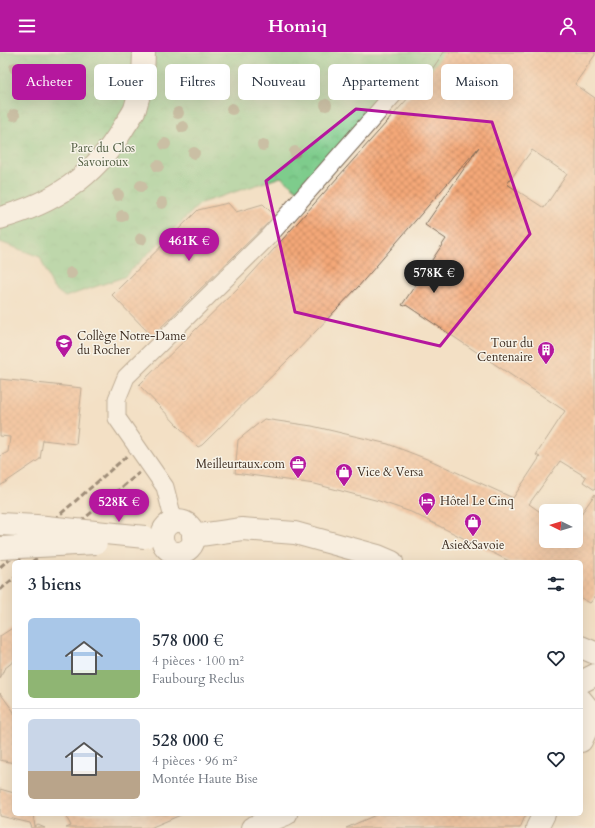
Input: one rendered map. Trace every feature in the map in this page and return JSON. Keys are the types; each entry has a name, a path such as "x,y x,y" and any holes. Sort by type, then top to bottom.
{"main road":[{"path":"0,218 47,201 86,176 112,148 134,110 144,74 144,52"},
{"path":"0,524 160,533"},
{"path":"160,533 167,549 176,553 181,553 189,548 193,536 242,529 295,533 378,556 387,560"},
{"path":"0,548 96,543 160,533"},
{"path":"583,648 595,653"},
{"path":"583,681 595,675"},
{"path":"583,735 591,711"},
{"path":"252,828 281,816"},
{"path":"537,828 543,816"}],"lane":[{"path":"160,533 173,513 165,487 117,418 117,400 126,377 267,238 389,100"}],"highlighted area":[{"path":"356,109 492,122 530,234 440,346 295,312 266,181"}],"green space":[{"name":"Parc du Clos Savoiroux","path":"0,52 545,52 513,98 513,64 441,64 441,96 433,89 433,64 328,64 328,100 378,100 300,192 281,177 201,203 124,277 65,297 53,288 40,257 0,242"},
{"name":"Parc du Clos Savoiroux","path":"446,100 512,100 488,134"}],"building":[{"path":"444,52 595,52 595,55 575,84 595,98 595,490 583,482 586,477 560,461 529,504 539,511 539,548 583,548 583,511 595,494 595,597 590,603 583,599 583,560 507,560 411,512 379,501 315,484 235,473 238,440 264,419 312,426 388,444 432,461 513,498 540,457 536,455 565,411 406,305 402,305 446,239 425,225 479,147 358,287 294,354 202,445 198,447 139,385 243,283 406,100 433,100 433,68","holes":["532,150 567,174 544,208 507,184"]},
{"path":"228,203 236,212 263,204 275,216 152,336 112,295 198,210"},
{"path":"0,379 82,388 76,444 43,440 40,459 0,486 0,456 8,452 10,437 0,436"},
{"path":"12,628 12,663 4,669 0,679 0,636"},
{"path":"0,693 12,709 12,763 0,760"},
{"path":"0,789 12,792 12,816 33,816 35,827 38,825 45,828 32,828 30,823 0,816"},
{"path":"66,816 178,816 150,828 66,828 71,826"},
{"path":"373,816 525,816 520,828 346,828"}],"railway":[{"path":"0,567 128,455"},
{"path":"34,560 139,473"},
{"path":"19,560 57,535"},
{"path":"0,590 12,580"}],"place":[{"name":"Collège Notre-Dame du Rocher","path":"64,358"},
{"name":"Tour du Centenaire","path":"546,365"},
{"name":"Meilleurtaux.com","path":"298,479"},
{"name":"Vice & Versa","path":"344,487"},
{"name":"Hôtel Le Cinq","path":"427,516"},
{"name":"Asie&Savoie","path":"473,537"}]}
